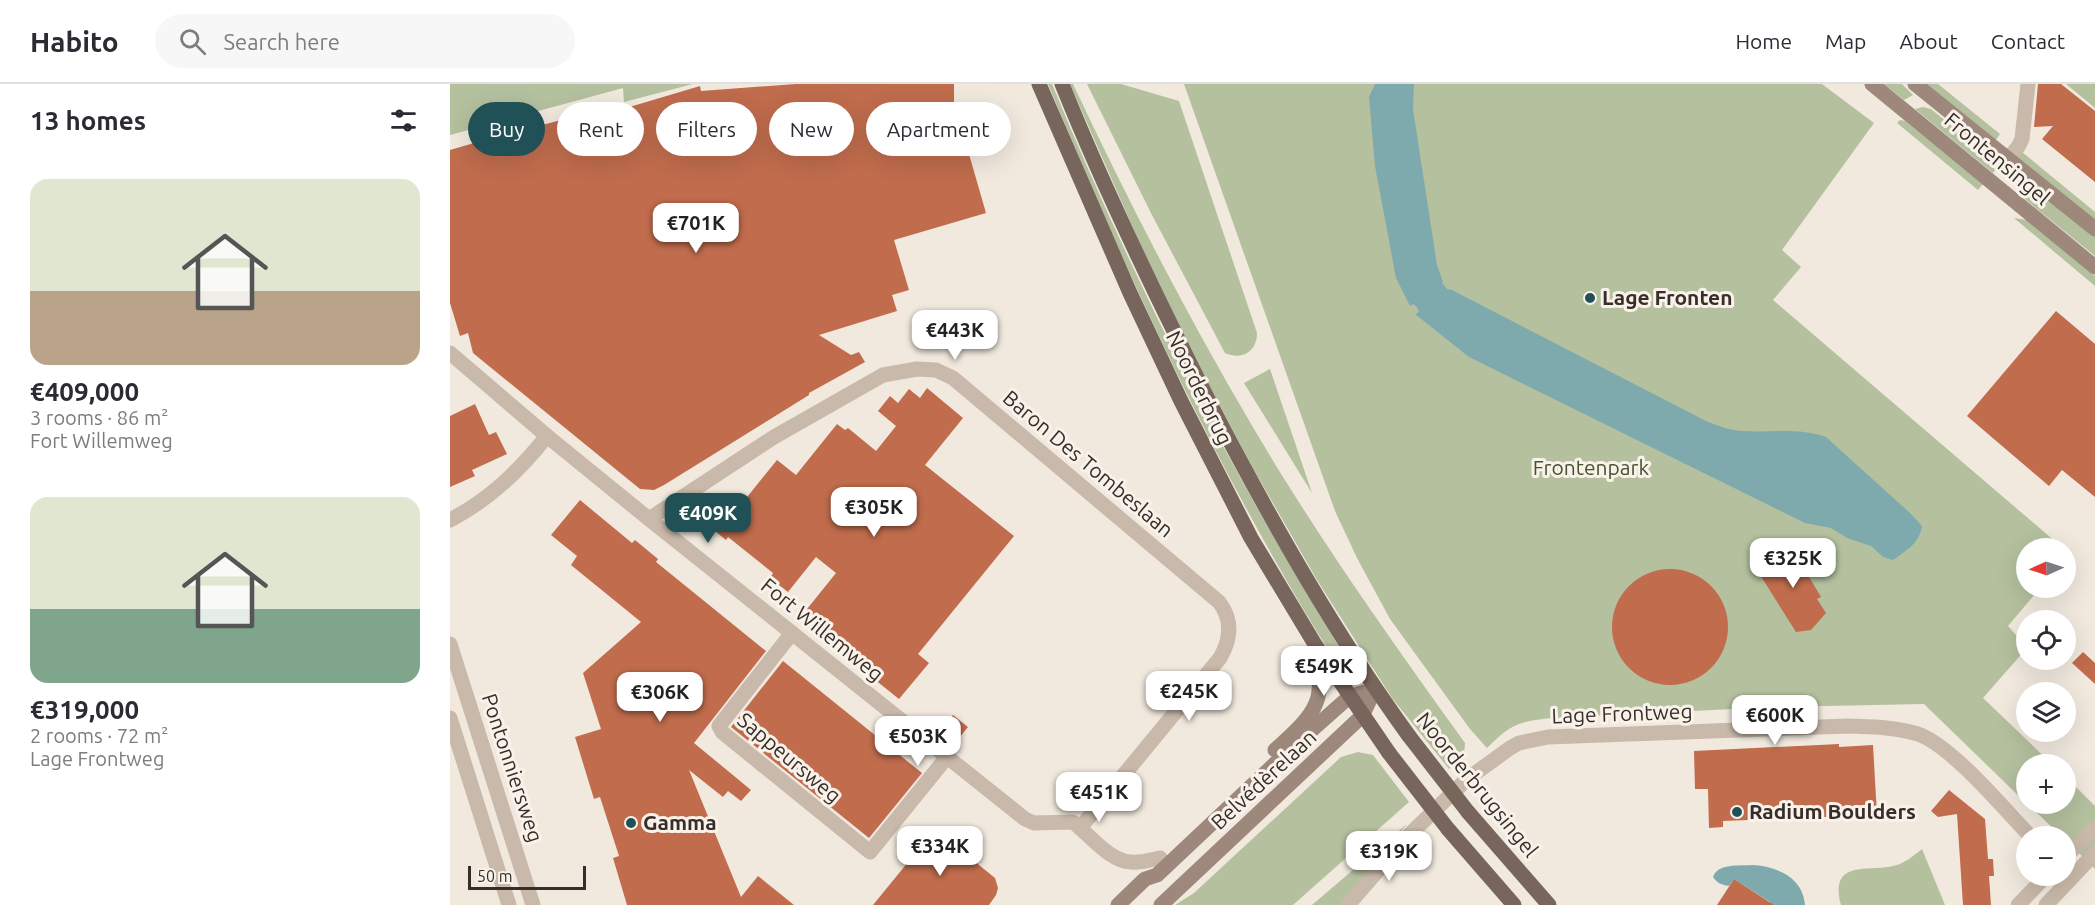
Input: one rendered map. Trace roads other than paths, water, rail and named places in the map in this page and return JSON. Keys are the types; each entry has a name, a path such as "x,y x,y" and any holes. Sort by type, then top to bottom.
{"main road":[{"name":"Noorderbrug","path":"1039,84 1104,238 1181,401 1251,538 1349,697"},
{"name":"Noorderbrug","path":"1062,84 1091,156 1142,266 1235,451 1276,526 1375,689"},
{"name":"Frontensingel","path":"1872,84 2095,267"},
{"name":"Frontensingel","path":"1915,84 2095,229"},
{"path":"1146,879 1151,867 1288,737 1313,710 1318,695 1316,646"},
{"name":"Belvédèrelaan","path":"1118,905 1146,879 1157,874 1349,697 1375,689"},
{"name":"Belvédèrelaan","path":"1161,905 1362,716 1375,689"},
{"name":"Noorderbrugsingel","path":"1375,689 1468,812 1549,905"},
{"path":"1349,697 1448,829 1514,905"}],"street":[{"path":"2008,159 2022,139 2028,84"},
{"name":"Fort Willemweg","path":"450,353 547,436 1025,819 1034,823 1069,822 1123,861 1138,862 1160,858"},
{"name":"Baron Des Tombeslaan","path":"650,519 774,437 883,375 917,369 936,370 953,378 1219,602 1228,618 1228,640 1220,658 1080,828"},
{"path":"450,520 495,492 547,436"},
{"name":"Sappeursweg","path":"792,633 719,726 722,732 870,852 947,757"},
{"name":"Pontonniersweg","path":"450,644 533,905"},
{"name":"Pontonniersweg","path":"450,718 509,905"},
{"name":"Lage Frontweg","path":"1348,905 1405,839 1466,780 1519,743 1548,737 1848,726 1893,729 1918,734 1960,763 2020,826"},
{"path":"2076,846 2095,828"},
{"path":"2076,869 2091,857"},
{"path":"2018,905 2036,886"},
{"path":"2046,905 2060,886"}],"water":[{"path":"1375,84 1414,84 1413,109 1437,265 1442,283 1448,290 1710,423 1737,430 1794,431 1826,437 1922,526 1915,542 1893,560 1883,557 1871,546 1847,538 1831,528 1805,523 1469,357 1415,314 1419,312 1417,307 1413,304 1410,306 1396,278 1375,166 1369,97"},
{"path":"1752,865 1779,871 1794,880 1803,895 1805,905 1768,905 1770,902 1734,879 1729,886 1716,881 1713,877 1719,869 1724,867"}],"place":[{"name":"Lage Fronten","path":"1590,298"},
{"name":"Radium Boulders","path":"1737,812"},
{"name":"Gamma","path":"631,823"}],"park label":[{"name":"Frontenpark","path":"1591,468"}]}
